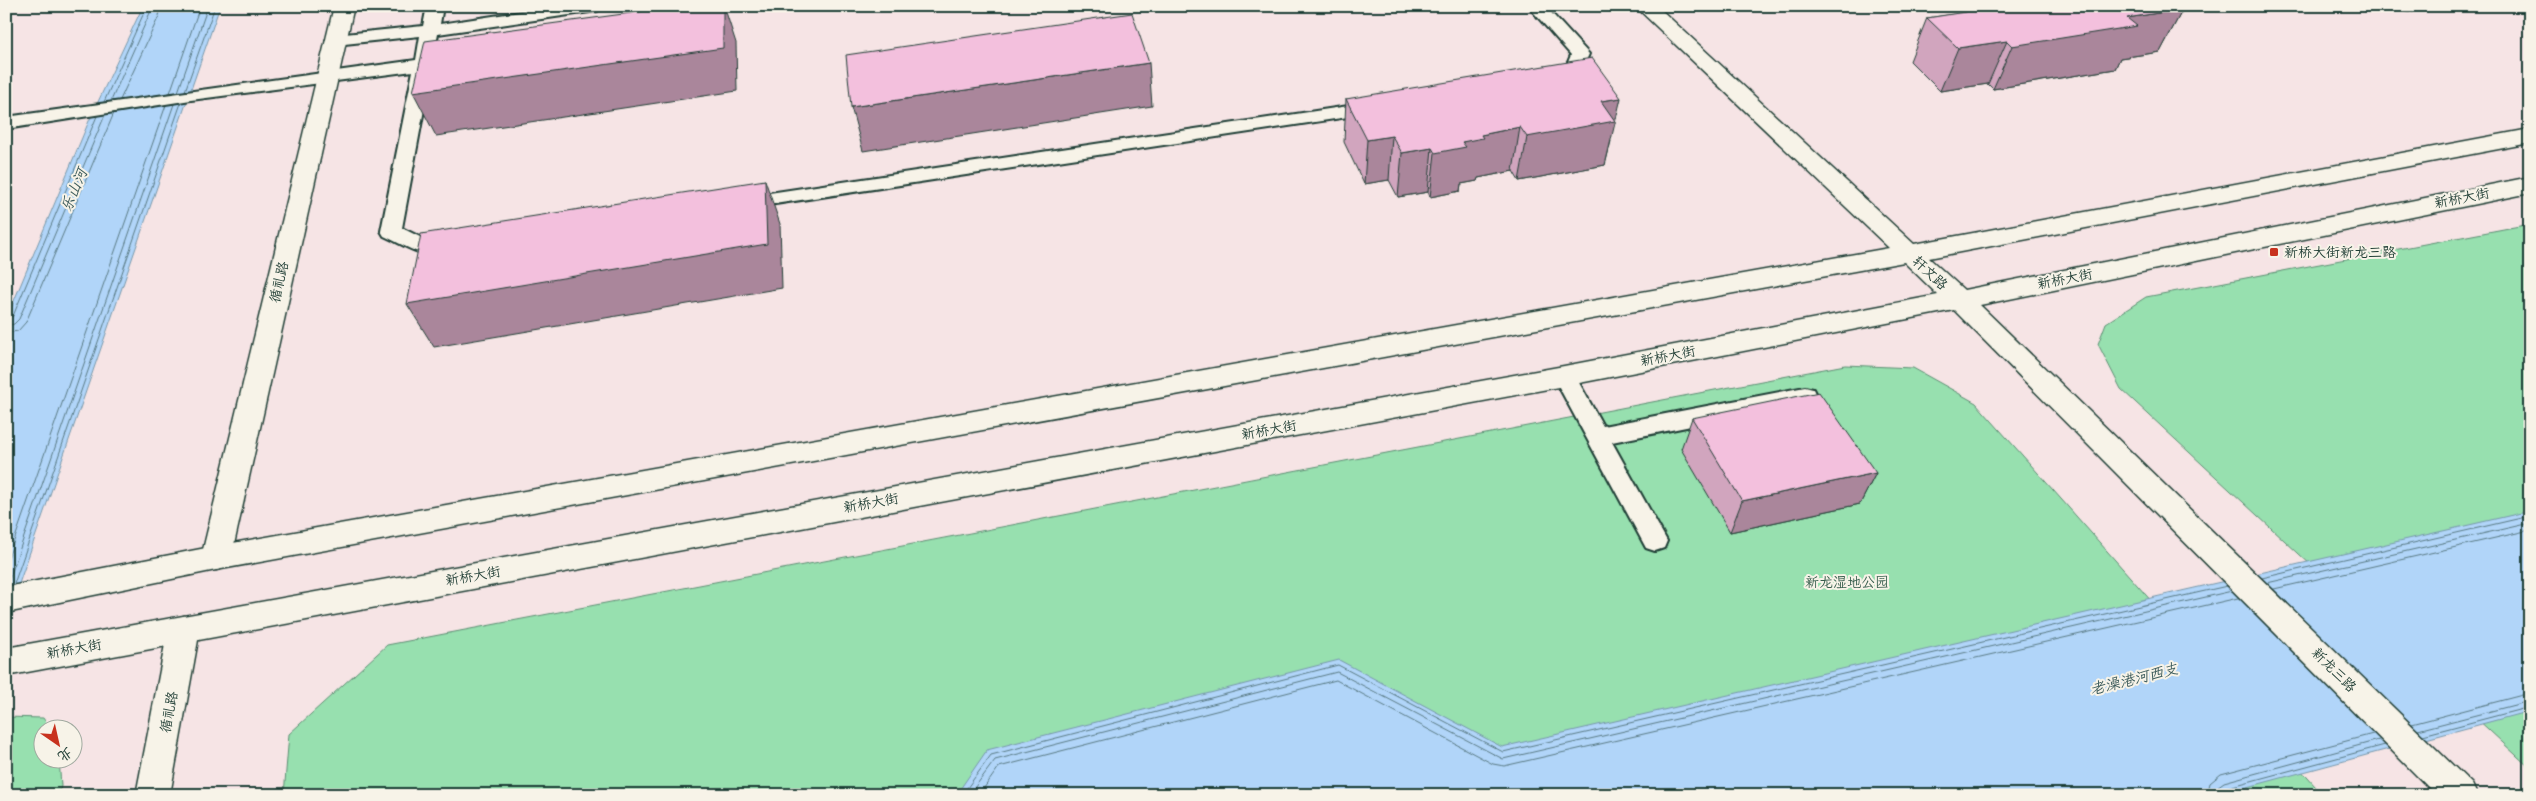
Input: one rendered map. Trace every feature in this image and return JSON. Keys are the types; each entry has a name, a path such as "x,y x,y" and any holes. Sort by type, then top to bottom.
{"street":[{"name":"循礼路","path":"216,558 344,6"},
{"name":"轩文路","path":"1645,6 1959,300 2208,546"},
{"path":"6,600 216,558 1909,253 2530,136"},
{"name":"新桥大街","path":"6,662 1564,376 1959,300 2530,185"},
{"name":"新龙三路","path":"2208,546 2460,795"},
{"name":"循礼路","path":"153,795 184,629"}],"lane":[{"path":"435,6 391,231 430,250 469,244"},
{"path":"335,40 430,30 598,6"},
{"path":"1536,6 1580,54 1570,78 1540,83"},
{"path":"6,123 190,95 424,64"},
{"path":"725,206 1393,105"},
{"path":"1564,376 1655,541"},
{"path":"1597,436 1805,395"}],"green space":[{"path":"2530,224 2530,768 2121,389 2098,344 2106,323 2146,297"},
{"name":"新龙湿地公园","path":"1845,365 1913,368 1976,403 2323,795 284,795 289,734 387,645"},
{"path":"6,717 43,718 32,718 32,768 60,768 61,786 59,795 6,795"}],"water":[{"name":"乐山河","path":"143,6 220,6 6,621 6,320 89,121"},
{"name":"老澡港河西支","path":"2530,511 2530,711 2218,795 956,795 987,750 1339,660 1502,747"}],"building":[{"path":"682,6 723,6 723,48 413,92 425,41"},
{"path":"2003,6 2180,6 2183,9 2127,18 2137,26 2012,46 2007,41 1958,48 1927,18"},
{"path":"1132,13 1149,63 851,107 846,55"},
{"path":"1592,58 1621,98 1601,101 1615,121 1527,137 1520,127 1481,135 1483,138 1462,142 1466,147 1435,153 1432,148 1402,153 1392,136 1367,140 1346,99"},
{"path":"765,180 767,244 407,304 421,234"},
{"path":"1819,392 1876,473 1742,501 1692,418"}],"place":[{"name":"新桥大街新龙三路","path":"2274,252"}]}
